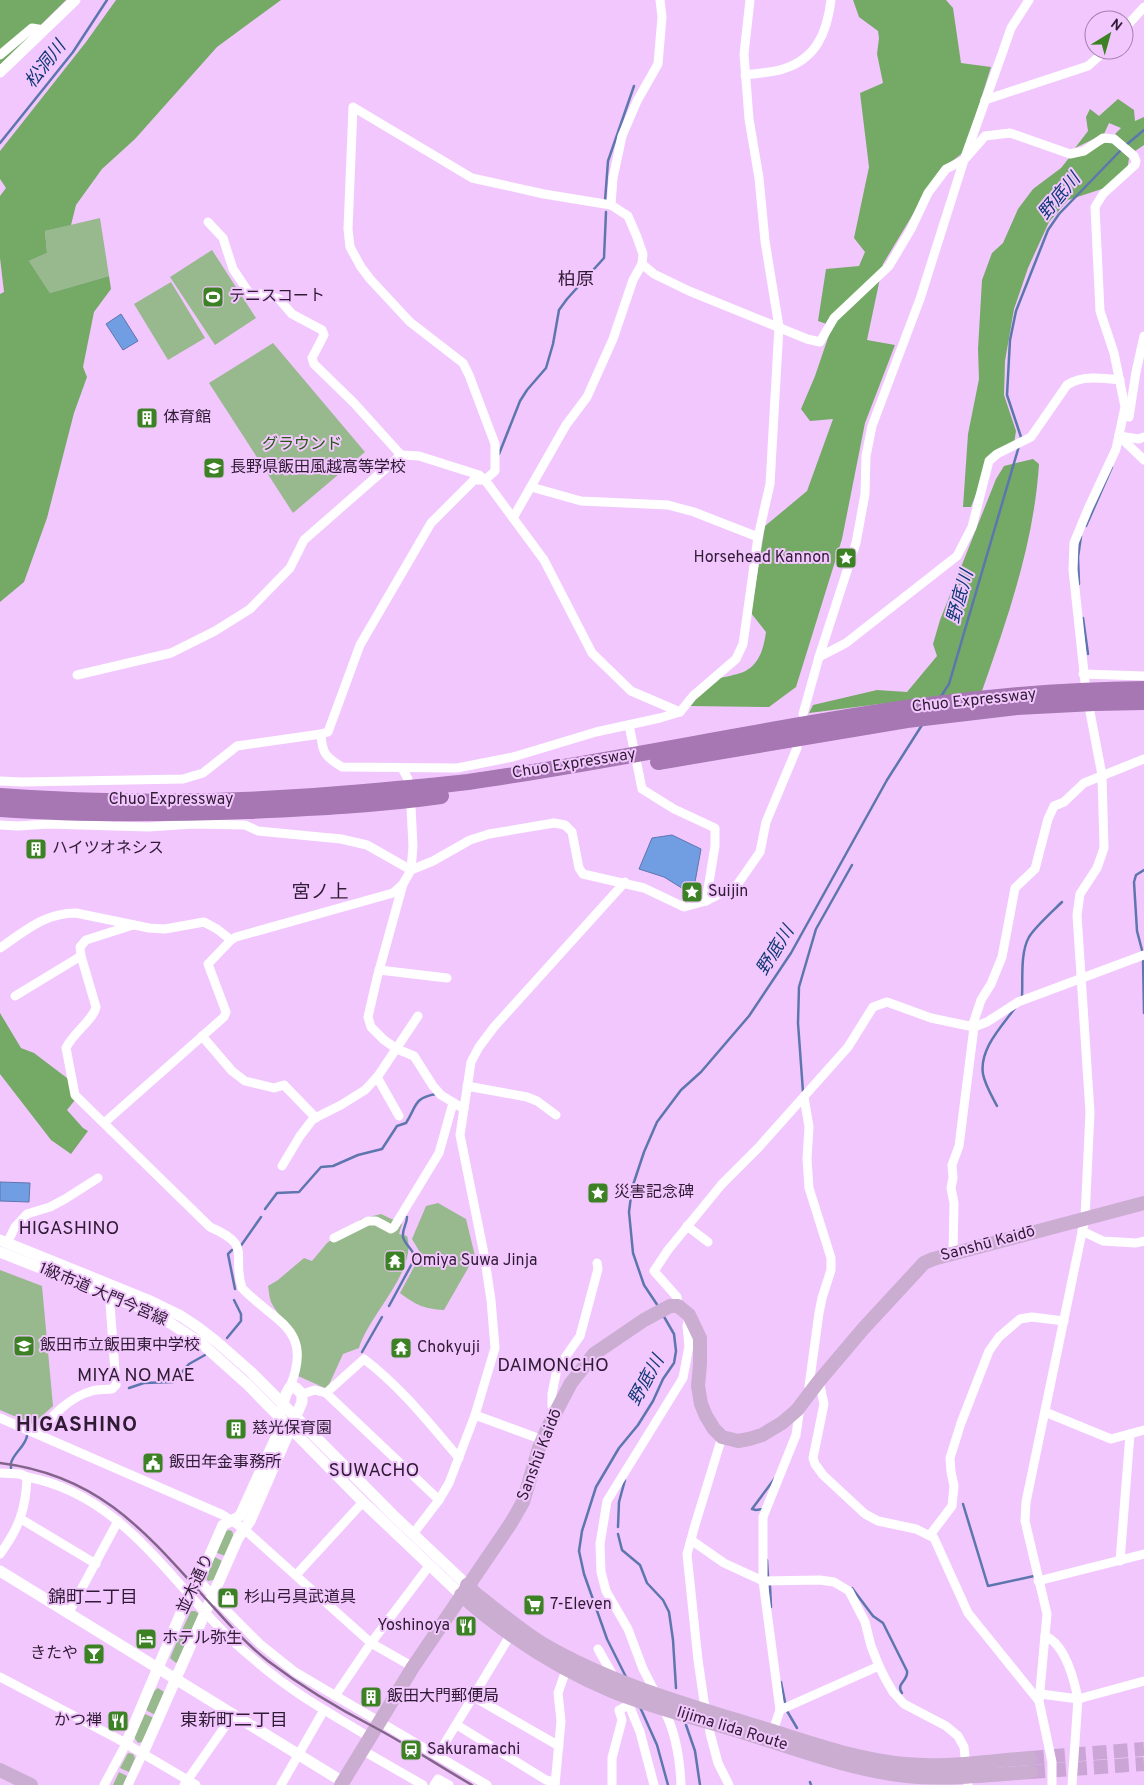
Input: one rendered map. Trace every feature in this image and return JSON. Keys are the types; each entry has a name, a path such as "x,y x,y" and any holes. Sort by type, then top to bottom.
{"highway":[{"name":"Chuo Expressway","path":"0,809 87,814 154,814 276,810 417,799 509,786 910,714 958,701 1036,694 1144,689"},
{"name":"Chuo Expressway","path":"0,796 93,800 203,801 277,798 430,786 910,714 950,716 1017,707 1144,702"}],"main road":[{"name":"Sanshū Kaidō","path":"722,1437 738,1441 762,1435 782,1423 796,1410 924,1263 953,1254 1084,1225 1144,1203"},
{"name":"Sanshū Kaidō","path":"342,1784 413,1667 511,1523 523,1502 543,1440 571,1383 594,1354 654,1314 674,1306"},
{"path":"674,1306 689,1315 700,1338 698,1386 701,1404 714,1429 722,1437"},
{"name":"Iijima Iida Route","path":"464,1590 511,1634 538,1653 573,1669 616,1693 773,1731 864,1758 935,1766 968,1775 1030,1758"},
{"name":"Iijima Iida Route","path":"464,1590 476,1594 542,1643 573,1669"},
{"name":"Iijima Iida Route","path":"708,1716 871,1770 905,1776 934,1778 1031,1772"},
{"path":"0,1770 31,1785"}],"street":[{"path":"0,72 76,0"},
{"path":"611,205 613,178 622,136 636,101 658,64 662,17 660,0"},
{"path":"321,734 322,750 330,760 342,767 457,768 513,757 596,732 629,726 680,712 692,696 736,659 743,644 758,537 770,484 779,327 765,241 759,178 748,119 744,54 750,0"},
{"path":"745,75 783,70 804,60 815,50 823,34 831,0"},
{"path":"803,714 819,657 856,543 865,494 866,456 872,426 920,299 985,100 1012,28 1029,0"},
{"path":"1134,18 1144,7"},
{"path":"0,55 32,28 44,30"},
{"path":"985,100 1088,66 1095,60"},
{"path":"0,780 23,782 183,779 203,773 237,746 328,732 360,645 431,522 474,480 485,480 495,471 495,444 463,363 410,322 361,267 350,247 348,229 353,107 472,178 544,194 611,205 628,216 637,237 643,254 642,264 633,280 613,339 587,396 548,454 513,518"},
{"path":"642,264 654,274 689,291 820,342 834,318 889,266 911,229 928,193 946,169 964,160 985,136 997,133 1010,133 1070,154 1084,151 1103,138 1114,139 1134,156 1135,165 1103,194 1095,207 1100,311 1114,353 1125,407 1116,449 1074,542 1073,570 1084,678 1144,676"},
{"path":"208,222 222,238 233,269 249,293 263,294 279,299 292,314 322,330 324,335 312,358 314,364 401,455 418,456 479,475 485,480 544,560 592,653 631,691 680,712"},
{"path":"1119,436 1127,429 1144,336"},
{"path":"819,657 846,643 957,556 972,527 989,461 997,454 1031,436 1063,390 1074,380 1081,378 1120,380"},
{"path":"1119,436 1139,439 1144,437"},
{"path":"1119,436 1144,460"},
{"path":"77,676 171,653 215,631 250,609 290,568 304,540 401,455"},
{"path":"531,487 581,501 668,505 694,512 758,537"},
{"path":"1052,1785 1052,1762 1040,1697 1047,1614 1025,1521 1026,1502 1084,1225 1090,1112 1077,915 1080,894 1097,868 1104,848 1102,774 1090,712"},
{"path":"629,726 642,789 674,809 715,828 715,846 706,901"},
{"path":"411,870 433,861 470,840 489,834 554,823 565,825 572,832 579,868 583,874 625,882 644,888 684,907 706,901 737,886 760,852 766,822 797,748"},
{"path":"953,1254 954,1203 951,1188 953,1178 952,1165 958,1146 973,1027 981,1000 991,984 1002,957 1015,888 1036,870 1048,820 1054,806 1064,802 1084,783 1102,774 1144,759"},
{"path":"402,768 408,779"},
{"path":"411,807 413,846 411,870 403,884 368,1017 371,1027 384,1040 397,1049 414,1056 433,1086 453,1103 464,1109"},
{"path":"0,825 48,824 148,827 193,824 245,825 258,831 341,839 367,845 411,870"},
{"path":"413,1534 439,1500 449,1483 475,1415 495,1348 487,1269 474,1196 460,1135 471,1062 485,1038 625,882"},
{"path":"104,1123 224,1017 226,1012 208,964 230,940 296,919 393,892 403,884"},
{"path":"0,948 38,922 50,916 64,913 76,913 149,928 165,929 204,922 217,929 230,940"},
{"path":"133,925 86,940 80,947 96,1007 92,1016 74,1035 66,1048 75,1095 210,1227 223,1232 233,1241 239,1250 242,1288 286,1325 294,1339 298,1355 296,1373 290,1388 296,1388 302,1394 315,1390 326,1393 439,1500"},
{"path":"15,996 81,956"},
{"path":"674,1306 677,1297 654,1271 687,1226 722,1184 759,1147 848,1046 873,1007 887,1002 931,1018 973,1027 987,1022 1018,1002 1144,956"},
{"path":"380,970 447,978"},
{"path":"282,1166 300,1136 316,1118 341,1106 365,1090 377,1077 418,1016"},
{"path":"202,1036 238,1076 245,1081 274,1088 284,1085 316,1118"},
{"path":"377,1077 399,1116"},
{"path":"467,1086 527,1097 537,1101 556,1115"},
{"path":"804,1097 809,1127 807,1159 809,1188 831,1258 831,1270 818,1313 809,1386 815,1386 824,1404 814,1458 819,1470 871,1517 878,1521 916,1529 934,1538 968,1613 1040,1697 1078,1699 1144,1681"},
{"path":"334,1238 368,1222 376,1221 391,1228 394,1227 439,1153 453,1103"},
{"path":"98,1178 65,1199 27,1214 2,1245 148,1300 181,1316 217,1342 281,1411 296,1417 413,1534 464,1590"},
{"path":"1084,1225 1103,1241 1144,1241"},
{"path":"687,1226 708,1242"},
{"name":"1級市道 大門今宮線","path":"2,1245 170,1322 201,1343 281,1411 290,1428 429,1566 464,1590"},
{"path":"555,1413 552,1406 552,1394 557,1369 580,1336 598,1269 597,1263"},
{"path":"38,1434 55,1413 64,1406 93,1390 112,1389 116,1385 110,1304 112,1297"},
{"path":"681,1785 676,1742 670,1720 643,1668 628,1629 606,1591 600,1572 600,1544 607,1501 683,1378 689,1346 687,1326 689,1315"},
{"path":"930,1535 952,1506 954,1486 950,1458 989,1351 999,1337 1020,1319 1032,1317 1064,1321"},
{"path":"326,1393 364,1359 384,1374 413,1404 459,1458"},
{"name":"並木通り","path":"104,1785 126,1744 189,1594 199,1580 223,1525 240,1516 278,1433 281,1411 286,1394 290,1388"},
{"name":"並木通り","path":"128,1785 205,1612 244,1529 250,1521 286,1441 302,1402 302,1394"},
{"path":"773,1731 780,1710 763,1581 764,1517 796,1435 799,1414 796,1410"},
{"path":"1045,1412 1111,1439 1144,1430"},
{"path":"475,1415 543,1440"},
{"path":"0,1418 223,1516 244,1529 372,1642 413,1667"},
{"path":"1120,1561 1130,1434"},
{"path":"722,1437 688,1554 698,1660 710,1733 718,1762 729,1785"},
{"path":"0,1473 20,1474 55,1484 90,1500 145,1545 205,1612 268,1672 324,1710 366,1744 423,1785"},
{"path":"0,1554 13,1536 21,1519 26,1496 27,1477"},
{"path":"296,1575 363,1502"},
{"path":"21,1519 96,1564"},
{"path":"68,1614 118,1521"},
{"path":"691,1540 724,1563 763,1581 820,1580 834,1582 848,1591 865,1622 871,1646 886,1680 904,1704 946,1726 958,1736 964,1746 968,1775"},
{"path":"1038,1581 1144,1554"},
{"path":"335,1696 372,1642 429,1566"},
{"path":"0,1571 299,1755 342,1784"},
{"path":"199,1580 260,1644 295,1672 486,1785"},
{"path":"437,1756 511,1634"},
{"path":"1045,1636 1053,1642 1068,1664 1073,1676 1078,1699 1072,1785"},
{"path":"598,1649 629,1705 640,1732 654,1785"},
{"path":"780,1710 879,1666"},
{"path":"457,1725 555,1784 561,1721 558,1693 573,1669"},
{"path":"0,1676 143,1753 186,1782 196,1785"},
{"path":"474,1697 559,1746"},
{"path":"612,1785 612,1758 622,1720 619,1710 629,1705"},
{"path":"281,1785 324,1710"},
{"path":"186,1782 234,1715"},
{"path":"434,1785 438,1779 449,1785"}],"green space":[{"path":"0,0 66,0 0,65"},
{"path":"116,0 281,0 217,47 135,139 102,169 76,205 71,225 45,231 47,253 29,261 50,293 109,276 111,289 94,312 83,367 87,377 74,413 47,518 24,582 0,602 0,294 4,292 0,258 0,196 6,188 0,179 0,151 86,42"},
{"path":"853,0 946,0 953,8 961,63 991,67 964,152 939,171 883,264 867,340 895,345 865,423 842,539 796,687 769,707 690,706 704,688 714,680 748,670 761,654 766,632 751,613 765,526 807,491 833,419 810,421 801,409 815,376 832,326 818,321 826,269 859,266 865,252 854,238 869,167 860,93 883,83 877,54 878,31 859,17"},
{"path":"1118,99 1134,110 1135,121 1144,117 1144,145 1135,151 1115,134 1121,128 1109,123 1104,134 1075,148 1088,131 1086,117 1090,109 1099,116"},
{"path":"1107,142 1112,143 1129,158 1127,171 1108,187 1068,200 1049,222 1028,268 1014,309 1005,361 1004,395 1016,431 1014,444 991,455 971,507 963,507 968,434 979,379 978,349 982,280 992,253 1003,243 1018,209 1033,189 1061,168 1069,158"},
{"path":"100,218 109,276 50,293 29,261 47,253 45,231"},
{"name":"テニスコート","path":"212,250 256,318 215,345 170,277"},
{"name":"テニスコート","path":"171,282 205,338 168,360 134,304"},
{"name":"グラウンド","path":"273,343 365,452 293,513 209,383"},
{"path":"1033,459 1039,464 1032,522 1026,551 1010,607 982,691 809,713 813,705 877,690 907,692 937,656 933,644 940,620 996,479 1004,466"},
{"path":"0,1013 21,1048 34,1053 71,1081 79,1095 67,1110 88,1131 71,1154 51,1140 0,1074"},
{"path":"438,1203 466,1219 475,1256 444,1310 420,1306 400,1293 421,1254 412,1239 426,1206"},
{"path":"381,1214 402,1224 399,1234 407,1236 408,1249 405,1263 399,1278 364,1335 359,1348 343,1354 327,1389 298,1376 301,1348 298,1338 271,1302 268,1286 304,1258 312,1261 327,1243 361,1219"},
{"name":"飯田市立飯田東中学校","path":"0,1270 42,1286 53,1406 33,1424 0,1410"},
{"path":"226,1531 232,1531 234,1537 225,1556 215,1552"},
{"path":"213,1556 222,1561 214,1580 208,1581 205,1577"},
{"path":"191,1611 199,1614 191,1636 181,1632"},
{"path":"179,1637 189,1641 176,1663 170,1658"},
{"path":"158,1688 164,1692 155,1715 146,1710 154,1691"},
{"path":"145,1714 154,1718 142,1742 138,1743 134,1737"},
{"path":"128,1753 133,1754 135,1758 129,1772 120,1768"},
{"path":"119,1772 127,1776 123,1785 113,1785"}],"water":[{"path":"121,314 138,341 123,350 106,324"},
{"path":"672,835 701,849 695,882 685,890 664,877 639,869 652,838"},
{"path":"0,1182 30,1183 29,1202 0,1201"}],"waterway":[{"name":"松洞川","path":"0,143 73,52 107,0"},
{"path":"605,201 608,161 634,86"},
{"name":"野底川","path":"1126,145 1144,130"},
{"name":"野底川","path":"1020,440 1021,437 1007,395 1010,340 1016,311 1048,230 1059,214 1122,149"},
{"path":"499,454 520,401 546,368 553,344 559,310 604,258 606,212"},
{"name":"野底川","path":"940,698 949,684 1019,446"},
{"path":"1086,526 1112,467"},
{"path":"1079,584 1078,557 1081,536"},
{"path":"1083,618 1088,654"},
{"name":"野底川","path":"658,1306 644,1285 633,1253 629,1212 632,1188 644,1152 657,1122 681,1090 701,1072 749,1016 791,953 887,780 922,725"},
{"path":"803,1092 798,1023 799,987 816,929 852,865"},
{"path":"1142,950 1137,931 1134,882 1136,875 1144,870"},
{"path":"1022,997 1023,958 1026,943 1036,928 1062,902"},
{"path":"1143,958 1144,1013"},
{"path":"997,1106 985,1082 983,1074 984,1056 998,1030 1015,1008"},
{"path":"265,1209 277,1193 299,1192 321,1167 333,1166 358,1155 382,1149 397,1126 406,1123 419,1100 436,1094"},
{"path":"240,1247 261,1217"},
{"path":"389,1306 415,1258 403,1237 407,1217"},
{"path":"232,1250 228,1254 235,1289"},
{"path":"227,1338 241,1321 241,1314 234,1300"},
{"name":"野底川","path":"627,1679 607,1639 584,1574 579,1551 582,1531 596,1487 619,1448 638,1425 674,1363 676,1351 674,1334 663,1315"},
{"path":"362,1352 382,1317"},
{"path":"129,1388 144,1383 173,1382 189,1364 205,1355"},
{"path":"11,1463 27,1436"},
{"path":"763,1509 752,1509 775,1478"},
{"path":"618,1527 619,1502 625,1480"},
{"path":"963,1504 988,1586 1034,1576"},
{"path":"618,1534 622,1550 640,1565 647,1583 663,1600 669,1612 676,1688"},
{"path":"767,1560 768,1577"},
{"path":"770,1586 771,1607"},
{"path":"852,1588 873,1616 883,1623 907,1671 900,1687 902,1693"},
{"path":"781,1682 785,1702"},
{"name":"野底川","path":"640,1707 657,1745 668,1785"},
{"path":"787,1711 797,1728"},
{"path":"686,1725 695,1751 700,1785"}],"tunnel":[{"path":"1030,1758 1144,1749"},
{"path":"1031,1772 1144,1764"}],"railway":[{"path":"0,1463 34,1469 65,1480 92,1493 117,1510 161,1550 251,1647 268,1661 346,1712 472,1785"}],"place":[{"name":"テニスコート","path":"213,297"},
{"name":"体育館","path":"147,418"},
{"name":"長野県飯田風越高等学校","path":"214,468"},
{"name":"Horsehead Kannon","path":"846,558"},
{"name":"ハイツオネシス","path":"36,849"},
{"name":"Suijin","path":"692,892"},
{"name":"災害記念碑","path":"598,1193"},
{"name":"Omiya Suwa Jinja","path":"395,1261"},
{"name":"飯田市立飯田東中学校","path":"24,1346"},
{"name":"Chokyuji","path":"401,1348"},
{"name":"慈光保育園","path":"236,1429"},
{"name":"飯田年金事務所","path":"153,1463"},
{"name":"杉山弓具武道具","path":"228,1598"},
{"name":"7-Eleven","path":"534,1605"},
{"name":"Yoshinoya","path":"466,1626"},
{"name":"ホテル弥生","path":"146,1639"},
{"name":"きたや","path":"94,1654"},
{"name":"飯田大門郵便局","path":"371,1697"},
{"name":"かつ禅","path":"118,1721"},
{"name":"Sakuramachi","path":"411,1750"}],"district":[{"name":"柏原","path":"576,280"},
{"name":"宮ノ上","path":"320,893"},
{"name":"HIGASHINO","path":"69,1229"},
{"name":"DAIMONCHO","path":"553,1366"},
{"name":"MIYA NO MAE","path":"136,1376"},
{"name":"HIGASHINO","path":"77,1425"},
{"name":"SUWACHO","path":"374,1471"},
{"name":"錦町二丁目","path":"93,1598"},
{"name":"東新町二丁目","path":"234,1721"}]}
